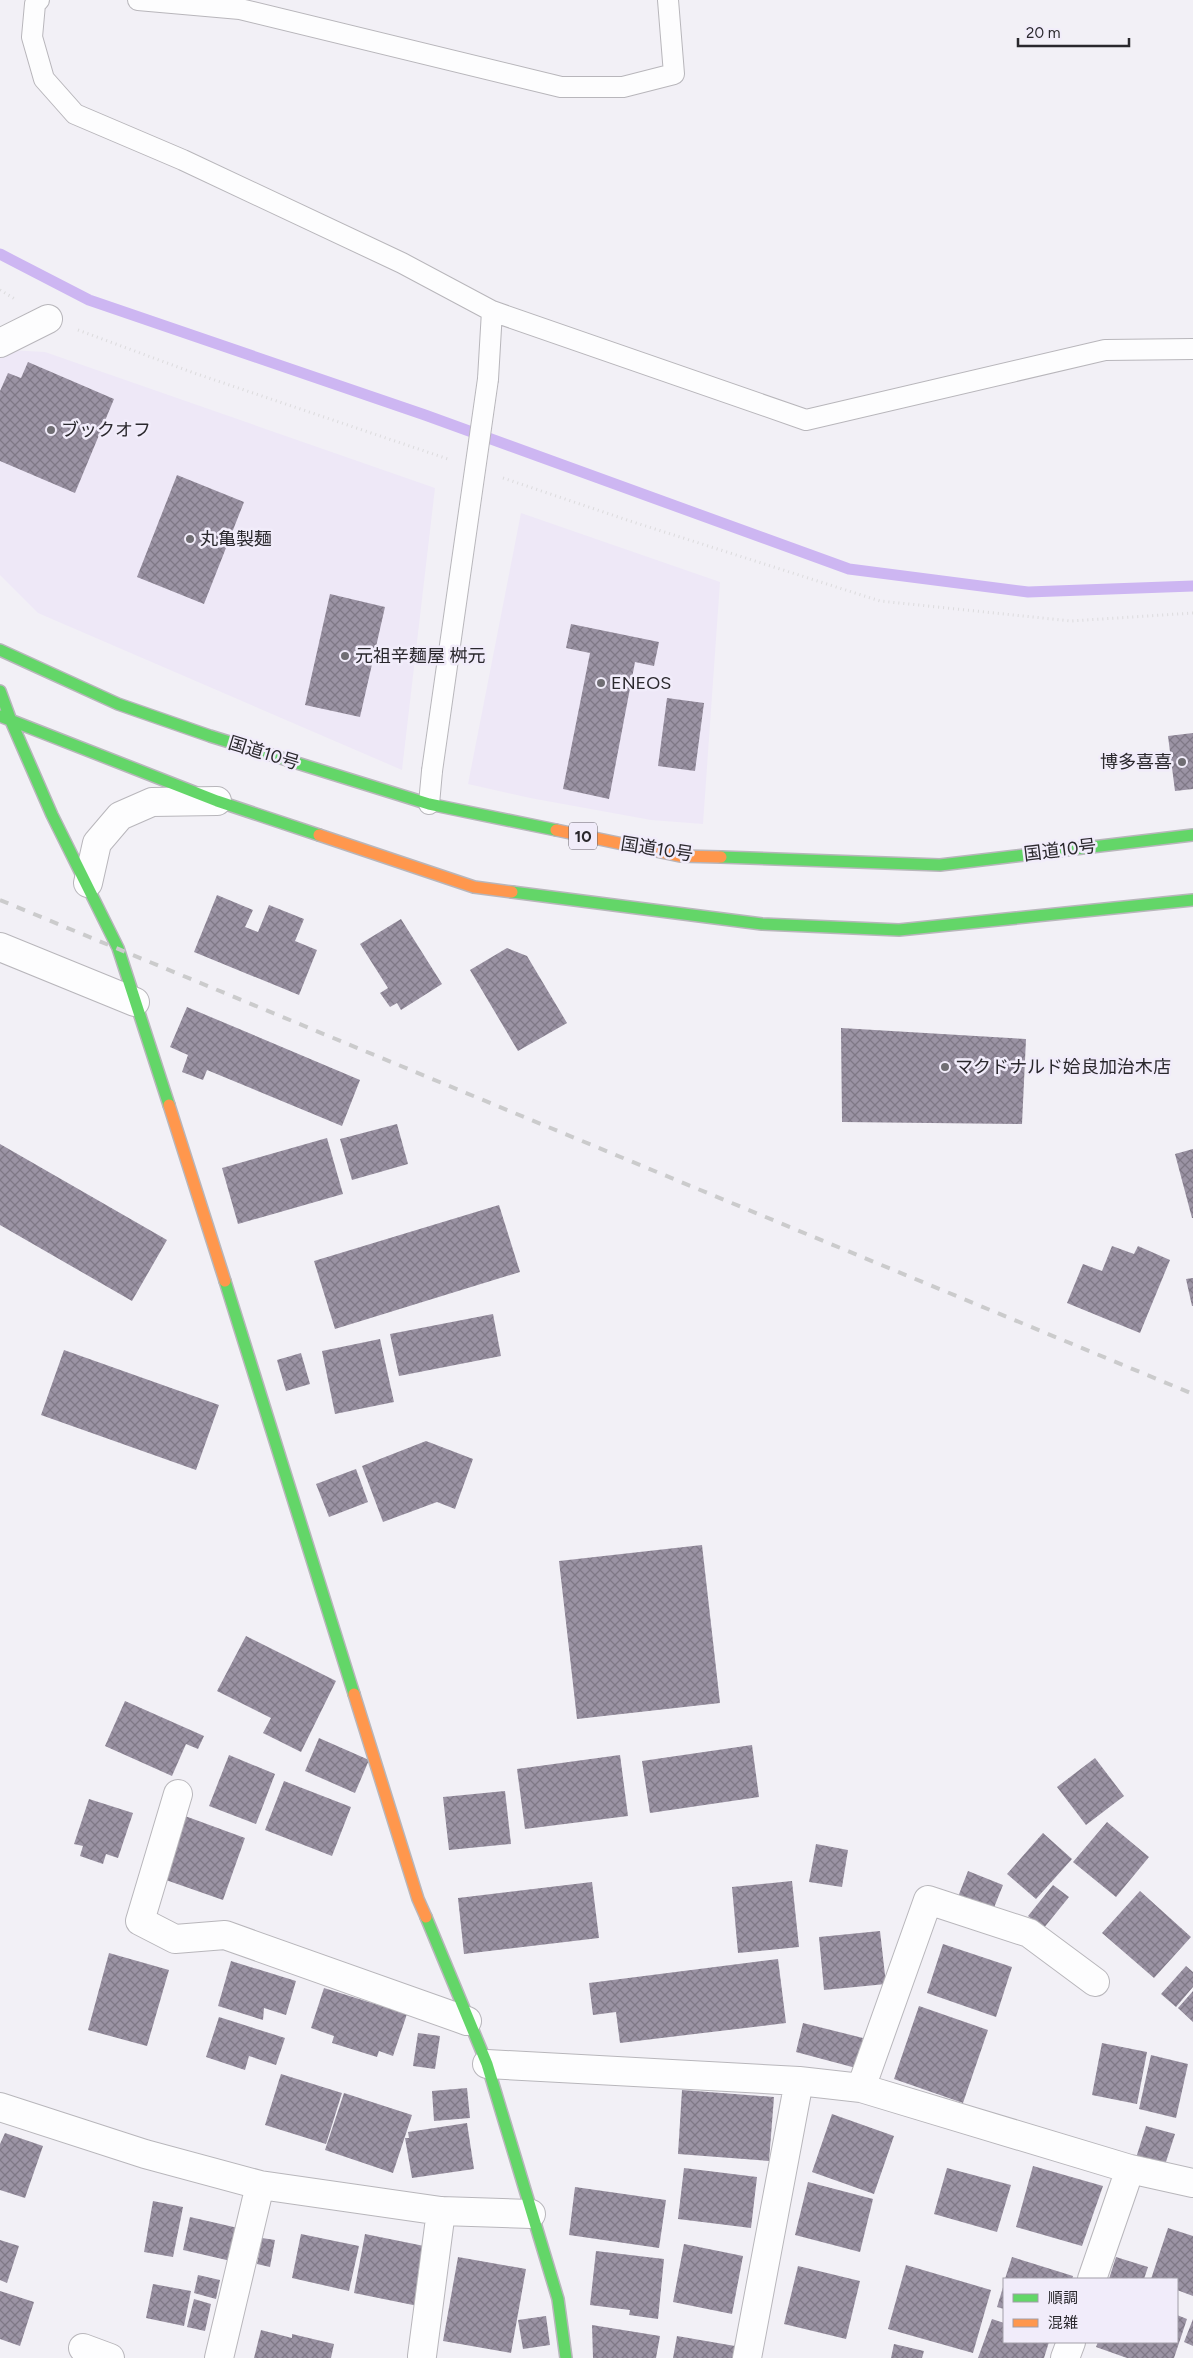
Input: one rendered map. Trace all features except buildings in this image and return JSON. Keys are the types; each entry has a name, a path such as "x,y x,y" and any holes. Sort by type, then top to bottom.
{"main road":[{"name":"国道10号","path":"0,650 118,704 210,736 429,804 680,856 940,865 1193,834"},
{"path":"0,691 6,718 118,948 197,1192 418,1899 467,2021 487,2064 558,2299 566,2358"},
{"path":"6,718 218,801 474,887 762,924 899,930 1193,900"}],"street":[{"path":"0,343 48,319"},
{"path":"88,883 97,843 120,816 152,802 218,801"},
{"path":"0,947 135,1002"},
{"path":"178,1794 140,1921 175,1938 225,1935 467,2021"},
{"path":"861,2088 928,1900 1030,1933 1095,1982"},
{"path":"487,2064 799,2081 861,2088 1130,2169 1193,2183"},
{"path":"747,2358 799,2081"},
{"path":"0,2107 145,2154 260,2185 441,2211 531,2214"},
{"path":"1092,2278 1130,2169"},
{"path":"219,2358 260,2185"},
{"path":"422,2356 441,2211"},
{"path":"1065,2358 1071,2343"},
{"path":"83,2348 110,2358"}],"lane":[{"path":"40,0 35,4 32,37 44,79 75,114 184,160 393,259 492,311 806,420 1105,350 1193,349"},
{"path":"138,0 240,10 561,87 623,87 674,74 668,0"},
{"path":"429,804 432,771 488,379 492,311"}],"path":[{"path":"0,290 48,319 194,373 454,461"},
{"path":"500,477 630,521 880,601 1071,621 1193,613"}],"shaded area":[{"path":"9,350 45,352 435,488 402,770 38,613 0,575 0,356"},
{"name":"ENEOS","path":"521,513 720,582 703,824 651,820 530,798 468,784"}],"waterway":[{"path":"0,254 89,300 425,415 849,569 1028,592 1193,586"}],"railway":[{"path":"0,900 1193,1394"}],"traffic: fast":[{"path":"0,650 118,704 210,736 429,804 556,830"},
{"path":"0,691 11,721"},
{"path":"0,716 217,801 319,835"},
{"path":"11,721 52,815 118,948 169,1105"},
{"path":"721,857 940,865 1193,835"},
{"path":"512,892 762,924 899,930 1193,900"},
{"path":"225,1281 354,1694"},
{"path":"426,1917 487,2064 558,2299 566,2358"}],"traffic: slow":[{"path":"556,830 680,856 721,857"},
{"path":"319,835 474,887 512,892"},
{"path":"169,1105 225,1281"},
{"path":"354,1694 418,1899 426,1917"}],"place":[{"name":"ブックオフ","path":"51,430"},
{"name":"丸亀製麺","path":"190,539"},
{"name":"元祖辛麺屋 桝元","path":"345,656"},
{"name":"ENEOS","path":"601,683"},
{"name":"博多喜喜","path":"1182,762"},
{"name":"マクドナルド姶良加治木店","path":"945,1067"}]}
